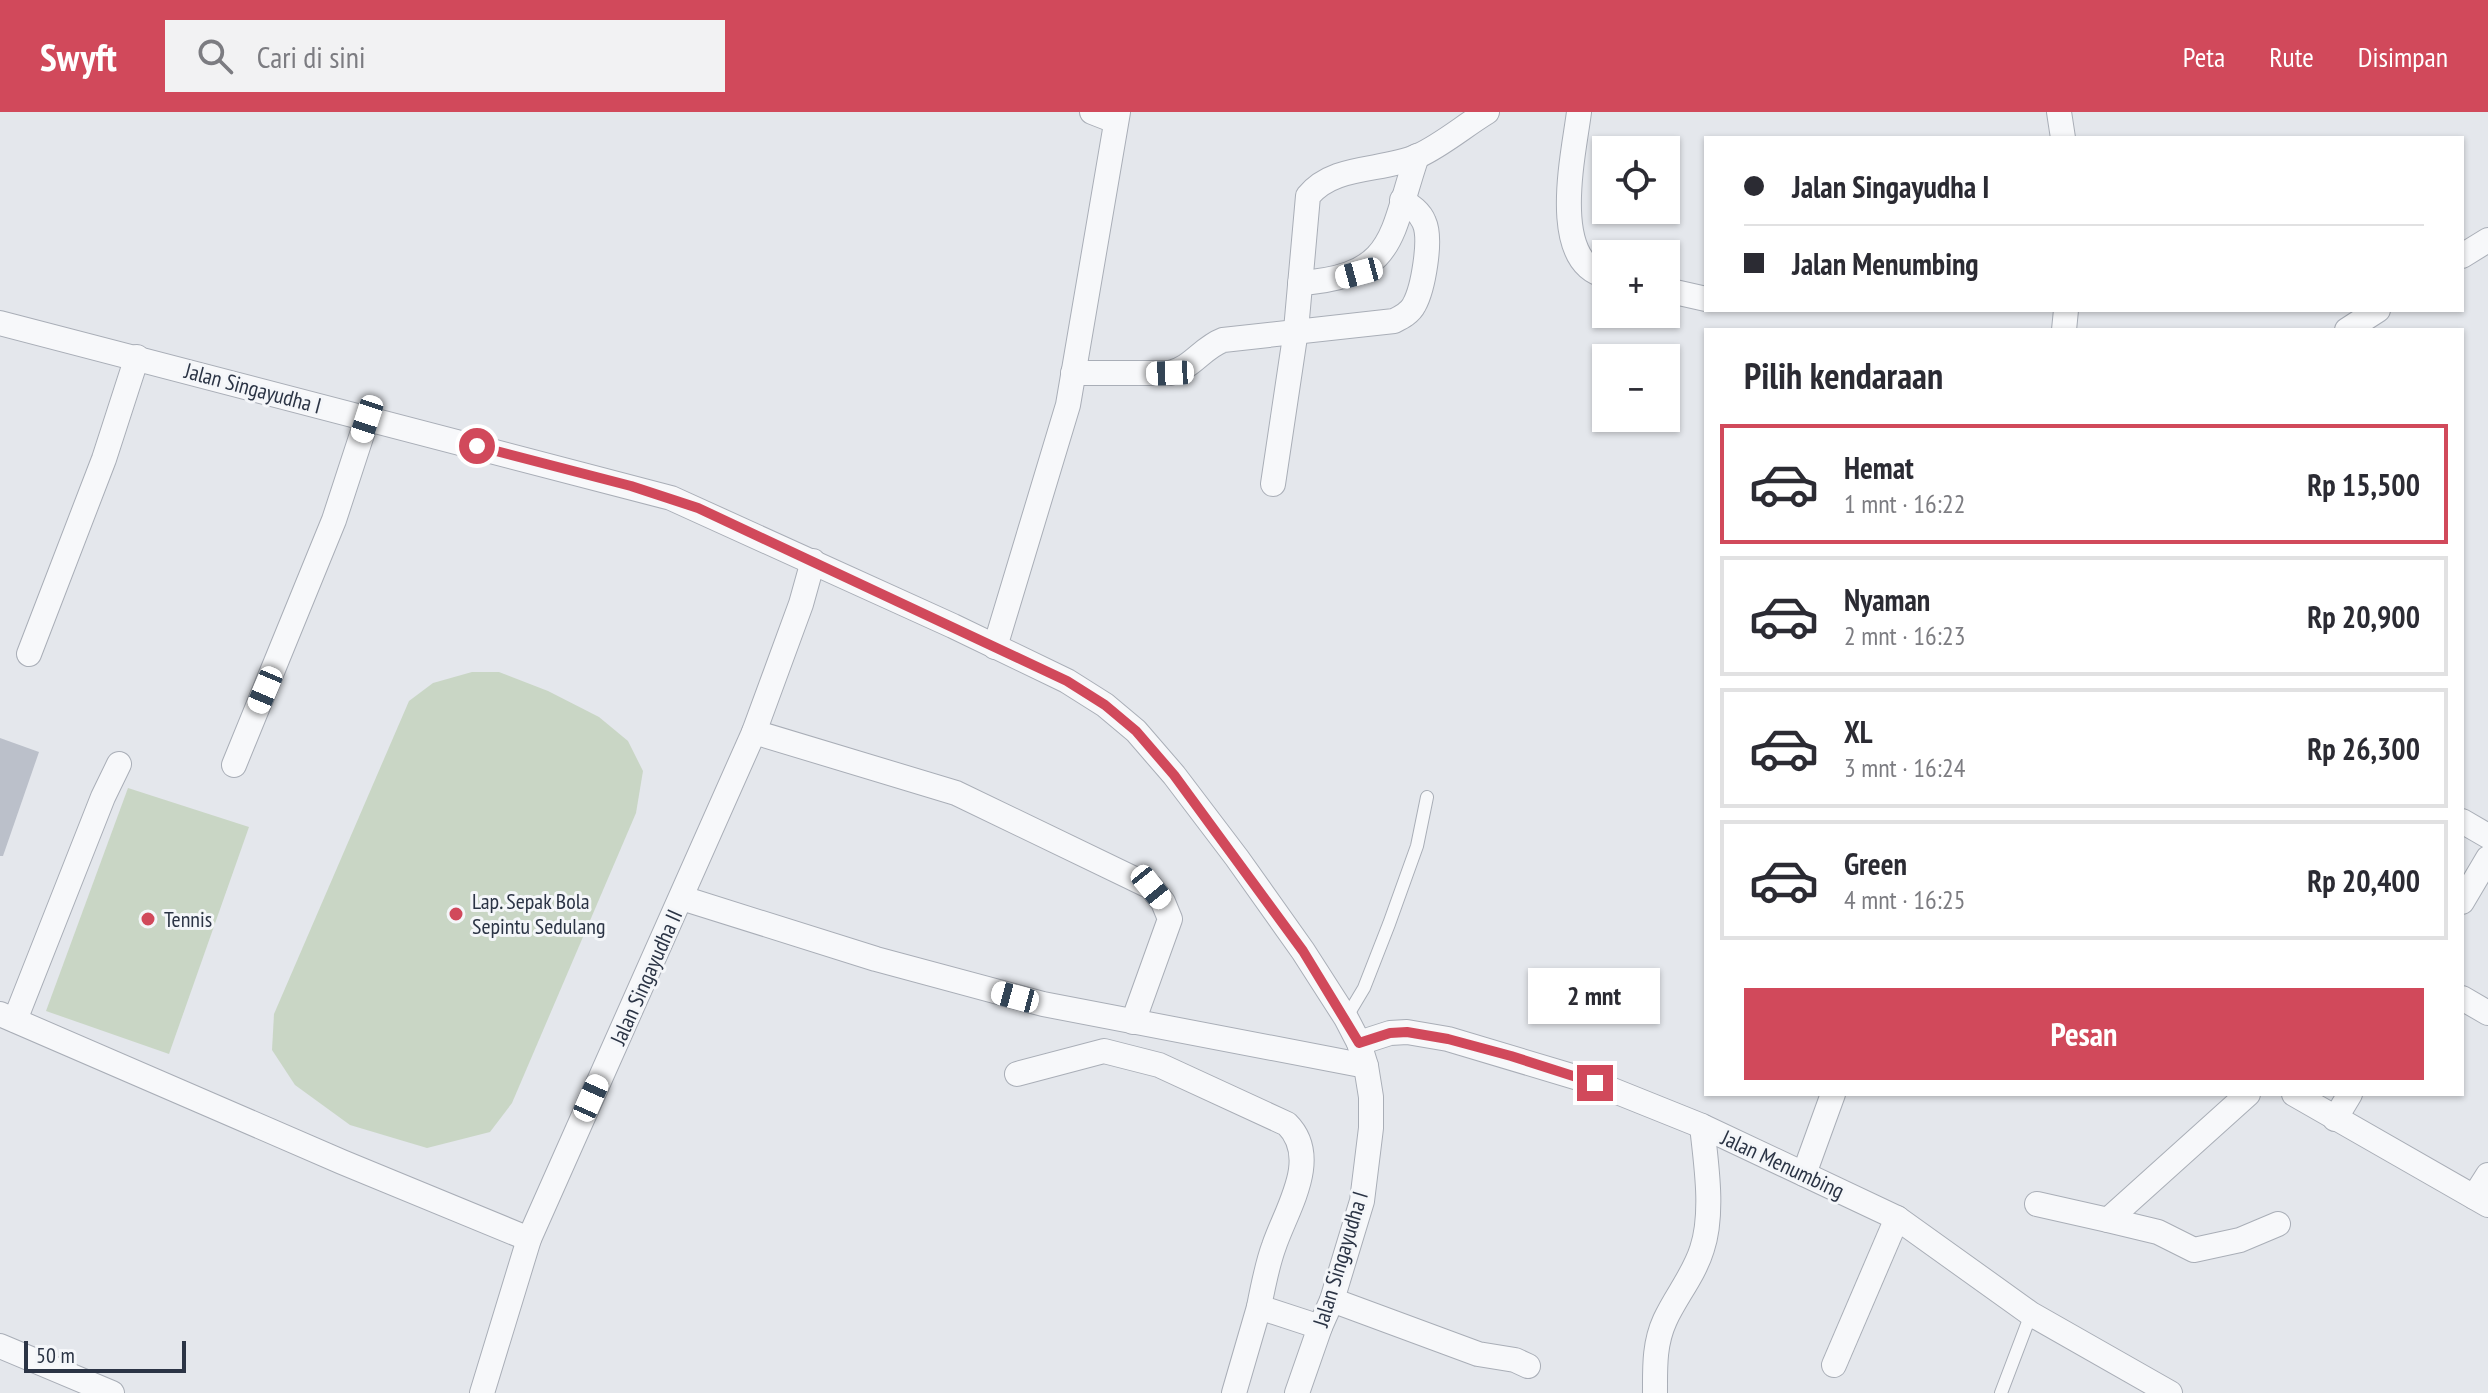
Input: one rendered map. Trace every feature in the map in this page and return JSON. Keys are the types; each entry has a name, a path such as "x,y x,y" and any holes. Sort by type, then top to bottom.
{"street":[{"path":"995,647 1068,405 1117,116 1092,112"},
{"path":"1273,484 1296,330 1308,196 1317,184 1334,177 1417,156 1487,112"},
{"path":"1579,112 1567,214 1575,244 1592,269"},
{"path":"2059,112 2063,136"},
{"path":"1300,283 1329,281 1359,273 1379,257 1391,234 1417,156"},
{"path":"1073,373 1170,373 1182,370 1208,346 1223,340 1394,321 1414,305 1425,270 1427,226 1419,213 1402,200"},
{"path":"2464,255 2488,240"},
{"path":"1680,293 1704,299"},
{"path":"2350,328 2375,312"},
{"name":"Jalan Singayudha I","path":"0,323 671,498 1067,681 1105,705 1136,731 1174,775 1237,858 1346,1018 1362,1054 1371,1097 1371,1128 1362,1201 1332,1300 1297,1393"},
{"path":"29,654 104,459 137,357"},
{"path":"234,765 334,520 367,419"},
{"name":"Jalan Singayudha II","path":"482,1393 529,1239 754,732 801,604 813,561"},
{"path":"754,732 956,793 1151,887 1163,902 1170,919 1133,1022"},
{"path":"119,764 7,1017 529,1239"},
{"path":"2464,822 2488,836"},
{"path":"2464,899 2488,858"},
{"path":"682,898 907,967 1043,1004 1133,1022 1362,1054"},
{"path":"2464,999 2488,1013"},
{"name":"Jalan Menumbing","path":"1362,1054 1390,1033 1407,1032 1448,1039 1595,1083 1702,1126 1897,1218 2031,1314 2170,1393"},
{"path":"1017,1074 1104,1051 1159,1065 1287,1124 1297,1134 1303,1159 1296,1190 1273,1247 1234,1393"},
{"path":"1804,1174 1832,1096"},
{"path":"2108,1220 2246,1096"},
{"path":"2297,1096 2481,1201 2488,1175"},
{"path":"2335,1119 2349,1096"},
{"path":"1655,1393 1656,1349 1664,1322 1702,1250 1707,1228 1709,1209 1702,1126"},
{"path":"2037,1204 2158,1232 2194,1250 2240,1240 2278,1224"},
{"path":"1834,1365 1897,1218"},
{"path":"1332,1300 1478,1354 1515,1360 1528,1366"},
{"path":"1259,1307 1320,1327"},
{"path":"0,1346 112,1393"}],"lane":[{"path":"1346,1018 1364,988 1417,846 1427,797"},
{"path":"2001,1393 2031,1314"}],"green space":[{"name":"Lap. Sepak Bola Sepintu Sedulang","path":"472,672 499,672 548,691 599,717 628,741 643,771 636,813 512,1103 490,1132 427,1148 350,1125 295,1085 272,1050 274,1014 409,701 433,683"},
{"name":"Tennis","path":"128,788 249,827 169,1054 46,1011"}],"building":[{"path":"0,738 39,752 3,856 0,856"}],"place":[{"name":"Lap. Sepak Bola Sepintu Sedulang","path":"456,914"},
{"name":"Tennis","path":"148,919"}],"route":[{"path":"477,446 631,486 698,508 1067,681 1105,705 1136,731 1174,775 1303,951 1359,1043 1390,1033 1407,1032 1511,1056 1595,1083"}]}
